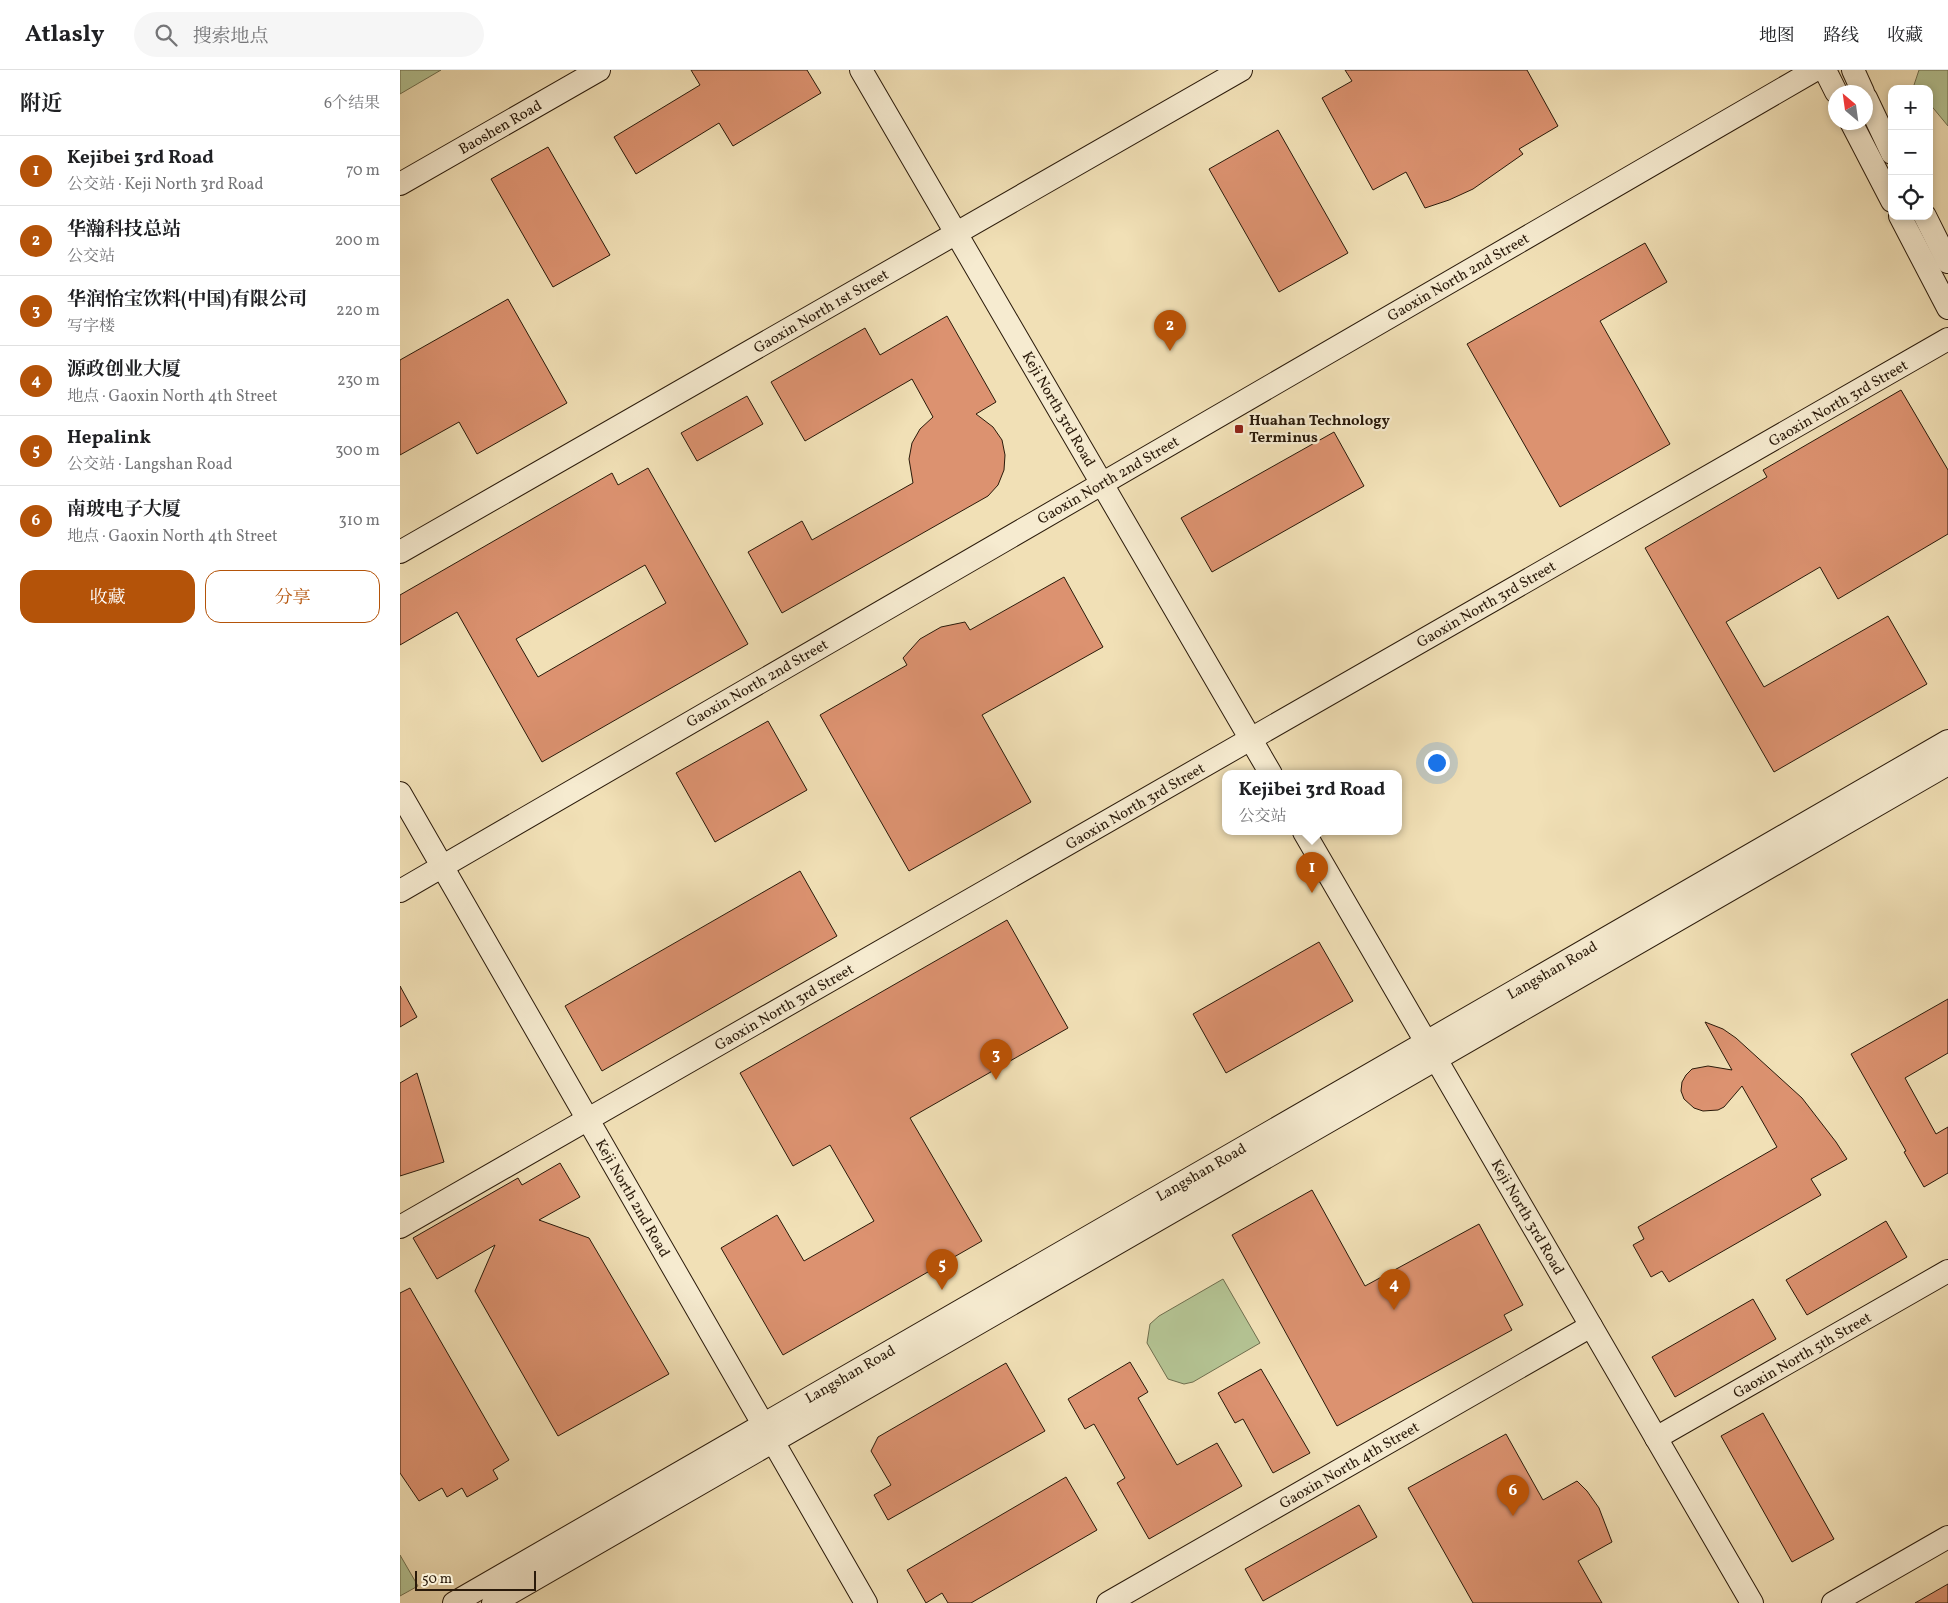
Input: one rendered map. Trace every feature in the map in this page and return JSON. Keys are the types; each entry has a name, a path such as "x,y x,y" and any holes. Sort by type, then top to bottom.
{"street":[{"name":"Baoshen Road","path":"400,184 599,70"},
{"name":"Keji North 3rd Road","path":"861,70 1269,770"},
{"name":"Gaoxin North 1st Street","path":"400,552 1242,70"},
{"name":"Gaoxin North 2nd Street","path":"400,891 1816,70"},
{"path":"1825,70 1832,85"},
{"path":"1853,70 1860,85"},
{"path":"1873,113 1888,145"},
{"path":"1855,130 1888,193"},
{"path":"1902,220 1948,308"},
{"path":"1927,220 1948,262"},
{"name":"Gaoxin North 3rd Street","path":"400,1227 1948,339"},
{"name":"Langshan Road","path":"1431,1051 1948,741"},
{"name":"Langshan Road","path":"454,1603 769,1433 1431,1051 1948,764"},
{"name":"Keji North 2nd Road","path":"400,793 866,1603"},
{"name":"Keji North 3rd Road","path":"1306,835 1752,1603"},
{"name":"Gaoxin North 5th Street","path":"1656,1438 1948,1271"},
{"name":"Gaoxin North 4th Street","path":"1108,1603 1591,1326"},
{"name":"Langshan Road","path":"493,1603 769,1433"},
{"path":"1833,1603 1948,1538"}],"green space":[{"path":"400,70 441,70 400,94"},
{"path":"1919,70 1948,70 1948,126 1933,108 1933,85 1914,85"},
{"path":"1223,1279 1260,1343 1193,1382 1184,1384 1168,1379 1147,1343 1150,1324 1159,1316"},
{"path":"400,1555 418,1586 400,1596"}],"building":[{"path":"691,70 807,70 821,93 733,146 719,123 636,174 614,137 700,85"},
{"path":"1345,70 1527,70 1558,126 1519,149 1523,154 1473,189 1425,208 1406,172 1373,190 1322,98 1352,81"},
{"path":"1278,130 1348,253 1279,292 1209,169"},
{"path":"548,147 610,255 553,287 491,179"},
{"path":"1645,243 1667,282 1600,321 1670,444 1560,507 1467,344"},
{"path":"508,299 567,403 477,454 459,422 400,455 400,360"},
{"path":"947,316 996,402 976,414 993,427 1002,440 1005,455 1004,470 998,485 988,496 782,613 748,552 802,521 812,540 913,483 909,459 912,443 920,429 933,417 912,379 805,441 771,382 865,328 880,355"},
{"path":"1901,390 1948,470 1948,534 1838,599 1820,567 1726,622 1764,687 1888,616 1927,684 1774,772 1645,548 1767,477 1763,470"},
{"path":"747,396 763,424 697,461 681,433"},
{"path":"1334,432 1364,486 1212,572 1181,518"},
{"path":"648,468 748,644 542,762 457,612 400,645 400,595 612,473 618,485","holes":["645,565 666,603 538,677 516,639"]},
{"path":"1064,577 1103,647 982,715 1031,802 909,871 820,715 907,665 903,658 920,639 941,627 965,622 970,630"},
{"path":"768,721 807,790 715,842 676,773"},
{"path":"800,871 837,936 602,1071 565,1006"},
{"path":"1007,920 1068,1028 910,1118 982,1241 783,1355 721,1248 777,1215 804,1261 874,1221 830,1145 793,1166 740,1073"},
{"path":"1319,942 1353,1001 1226,1073 1193,1014"},
{"path":"400,986 417,1017 400,1027"},
{"path":"1948,999 1948,1053 1905,1078 1936,1134 1948,1127 1948,1173 1924,1187 1904,1152 1906,1151 1851,1054"},
{"path":"1705,1022 1723,1029 1736,1038 1802,1098 1847,1159 1811,1179 1821,1195 1669,1282 1662,1271 1651,1277 1633,1245 1644,1239 1638,1227 1777,1147 1742,1086 1724,1107 1718,1110 1703,1111 1694,1108 1684,1099 1681,1091 1682,1082 1692,1069 1708,1066 1732,1070"},
{"path":"417,1073 444,1162 400,1176 400,1083"},
{"path":"560,1163 580,1197 539,1220 589,1238 669,1374 558,1436 475,1291 495,1245 437,1279 413,1238 518,1178 522,1185"},
{"path":"1312,1190 1365,1286 1479,1224 1523,1305 1504,1315 1512,1330 1337,1426 1232,1235"},
{"path":"1886,1221 1907,1257 1807,1315 1786,1280"},
{"path":"410,1288 509,1460 493,1470 498,1479 467,1497 462,1488 447,1497 442,1488 419,1501 400,1473 400,1293"},
{"path":"1753,1299 1776,1339 1675,1397 1652,1357"},
{"path":"1130,1362 1148,1392 1138,1398 1177,1465 1217,1443 1242,1486 1149,1539 1117,1483 1125,1478 1094,1424 1085,1429 1068,1399"},
{"path":"1006,1363 1045,1431 888,1520 874,1495 891,1485 871,1451 878,1437"},
{"path":"1261,1369 1310,1453 1273,1473 1243,1419 1235,1423 1218,1393"},
{"path":"1763,1413 1834,1539 1792,1562 1721,1436"},
{"path":"1506,1434 1543,1500 1577,1481 1599,1508 1612,1542 1578,1561 1602,1603 1473,1603 1408,1488"},
{"path":"1066,1477 1097,1530 971,1603 948,1603 942,1593 926,1603 907,1570"},
{"path":"1359,1505 1377,1537 1263,1601 1245,1569"},
{"path":"1948,1584 1948,1603 1915,1603"}],"place":[{"name":"华瀚科技总站","path":"1170,351"},
{"name":"Huahan Technology Terminus","path":"1239,429"},
{"name":"Kejibei 3rd Road","path":"1312,893"},
{"name":"华润怡宝饮料(中国)有限公司","path":"996,1080"},
{"name":"Hepalink","path":"942,1290"},
{"name":"源政创业大厦","path":"1394,1310"},
{"name":"南玻电子大厦","path":"1513,1516"}]}
